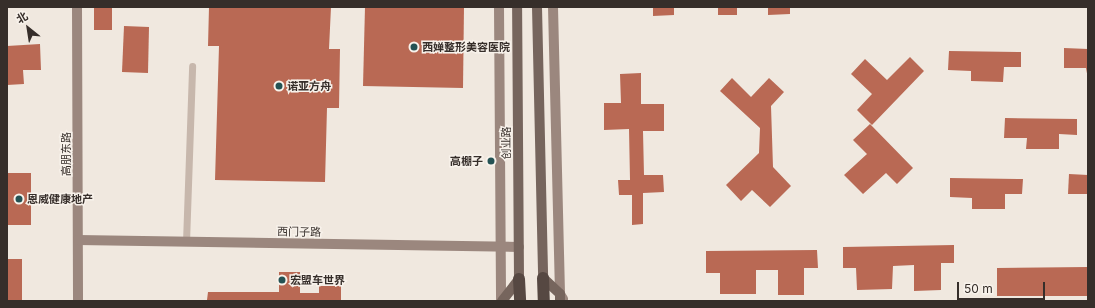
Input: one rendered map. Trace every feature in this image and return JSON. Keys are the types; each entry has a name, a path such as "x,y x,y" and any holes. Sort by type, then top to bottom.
{"highway":[{"path":"543,278 544,301"},
{"path":"519,280 520,301"}],"main road":[{"name":"创业路","path":"517,7 519,280"},
{"path":"536,7 543,278 561,299"},
{"path":"502,301 519,280"}],"street":[{"name":"高朋东路","path":"77,7 78,301"},
{"path":"499,7 502,301"},
{"path":"553,7 561,299"},
{"name":"西门子路","path":"78,240 519,247"}],"lane":[{"path":"186,242 192,66"}],"building":[{"path":"94,7 112,7 112,30 94,30"},
{"name":"诺亚方舟","path":"209,7 331,7 329,49 340,49 339,108 327,108 325,182 215,180 219,46 208,46"},
{"name":"西婵整形美容医院","path":"365,7 464,7 463,88 363,86"},
{"path":"653,7 674,7 674,15 653,16"},
{"path":"718,7 737,7 737,15 718,15"},
{"path":"768,7 790,7 790,14 768,15"},
{"path":"124,26 149,27 148,73 122,72"},
{"path":"40,44 41,70 23,70 24,84 7,85 7,46"},
{"path":"1064,48 1088,49 1088,79 1086,68 1064,68"},
{"path":"949,51 1021,52 1021,67 1004,67 1003,82 971,81 971,71 948,70"},
{"path":"910,57 924,71 872,125 857,110 872,94 851,74 865,59 887,80"},
{"path":"641,73 641,104 664,104 664,131 643,131 644,175 663,175 664,192 643,193 643,224 632,225 632,195 619,195 618,180 630,180 629,129 604,130 604,103 621,103 620,74"},
{"path":"732,78 751,97 769,78 784,92 771,106 773,167 791,186 770,207 752,190 741,201 726,185 759,153 760,128 720,91"},
{"path":"1005,118 1077,119 1077,135 1059,134 1059,149 1026,149 1027,138 1004,138"},
{"path":"870,124 913,168 897,184 886,173 863,194 844,175 867,154 853,140"},
{"name":"恩威健康地产","path":"7,173 31,173 31,225 7,225"},
{"path":"1069,174 1088,175 1088,194 1068,194"},
{"path":"950,178 1023,179 1022,194 1005,194 1005,209 972,209 972,198 950,197"},
{"path":"954,245 954,263 941,263 941,290 914,291 914,265 893,266 892,289 857,290 856,268 843,268 843,247"},
{"path":"817,250 818,268 804,268 804,295 778,295 778,270 756,270 756,294 720,294 720,273 706,273 706,251"},
{"path":"7,259 22,259 22,301 7,301"},
{"path":"1088,267 1088,296 997,296 997,268"},
{"path":"279,272 300,272 300,293 319,293 319,286 341,286 341,301 207,300 208,292 279,292"}],"place":[{"name":"西婵整形美容医院","path":"414,47"},
{"name":"诺亚方舟","path":"279,86"},
{"name":"高棚子","path":"491,161"},
{"name":"恩威健康地产","path":"19,199"},
{"name":"宏盟车世界","path":"282,280"}]}
